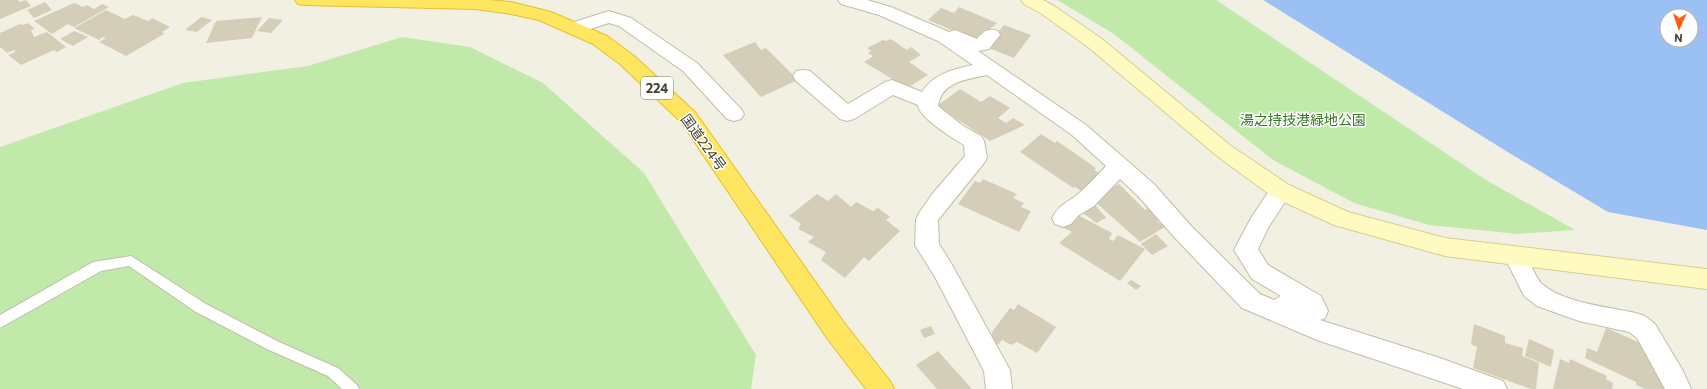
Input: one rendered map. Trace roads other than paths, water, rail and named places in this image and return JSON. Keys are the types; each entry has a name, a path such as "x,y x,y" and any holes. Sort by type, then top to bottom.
{"highway":[{"name":"国道224号","path":"304,0 482,5 511,8 545,16 600,40 627,60 688,117 836,331 881,389"}],"street":[{"path":"847,0 885,11 931,30 991,68 1079,130 1146,190 1184,233 1251,301 1326,333 1440,369 1494,389"},
{"path":"1030,0 1048,10 1096,43 1224,151 1281,191 1349,221 1446,248 1707,279"},
{"path":"575,28 608,17 624,22 690,67 734,114"},
{"path":"931,30 940,30 976,45 982,44 991,35"},
{"path":"991,68 966,73 942,82 931,93 928,108 956,131 974,142 976,158 941,199 927,219 927,245 943,270 997,370 999,389"},
{"path":"803,76 847,114 892,87 929,102"},
{"path":"1063,218 1071,209 1086,200 1119,166"},
{"path":"1276,312 1283,305 1295,306 1310,312 1316,311 1312,303 1260,272 1246,250 1259,224 1281,191"},
{"path":"1516,256 1532,288 1546,299 1579,311 1636,323 1646,331 1678,389"}],"lane":[{"path":"0,322 98,266 131,261 201,308 274,346 333,372 352,389"}],"water":[{"path":"1263,0 1707,0 1707,230 1608,212 1506,151"}],"park label":[{"name":"湯之持技港緑地公園","path":"1303,119"}]}
